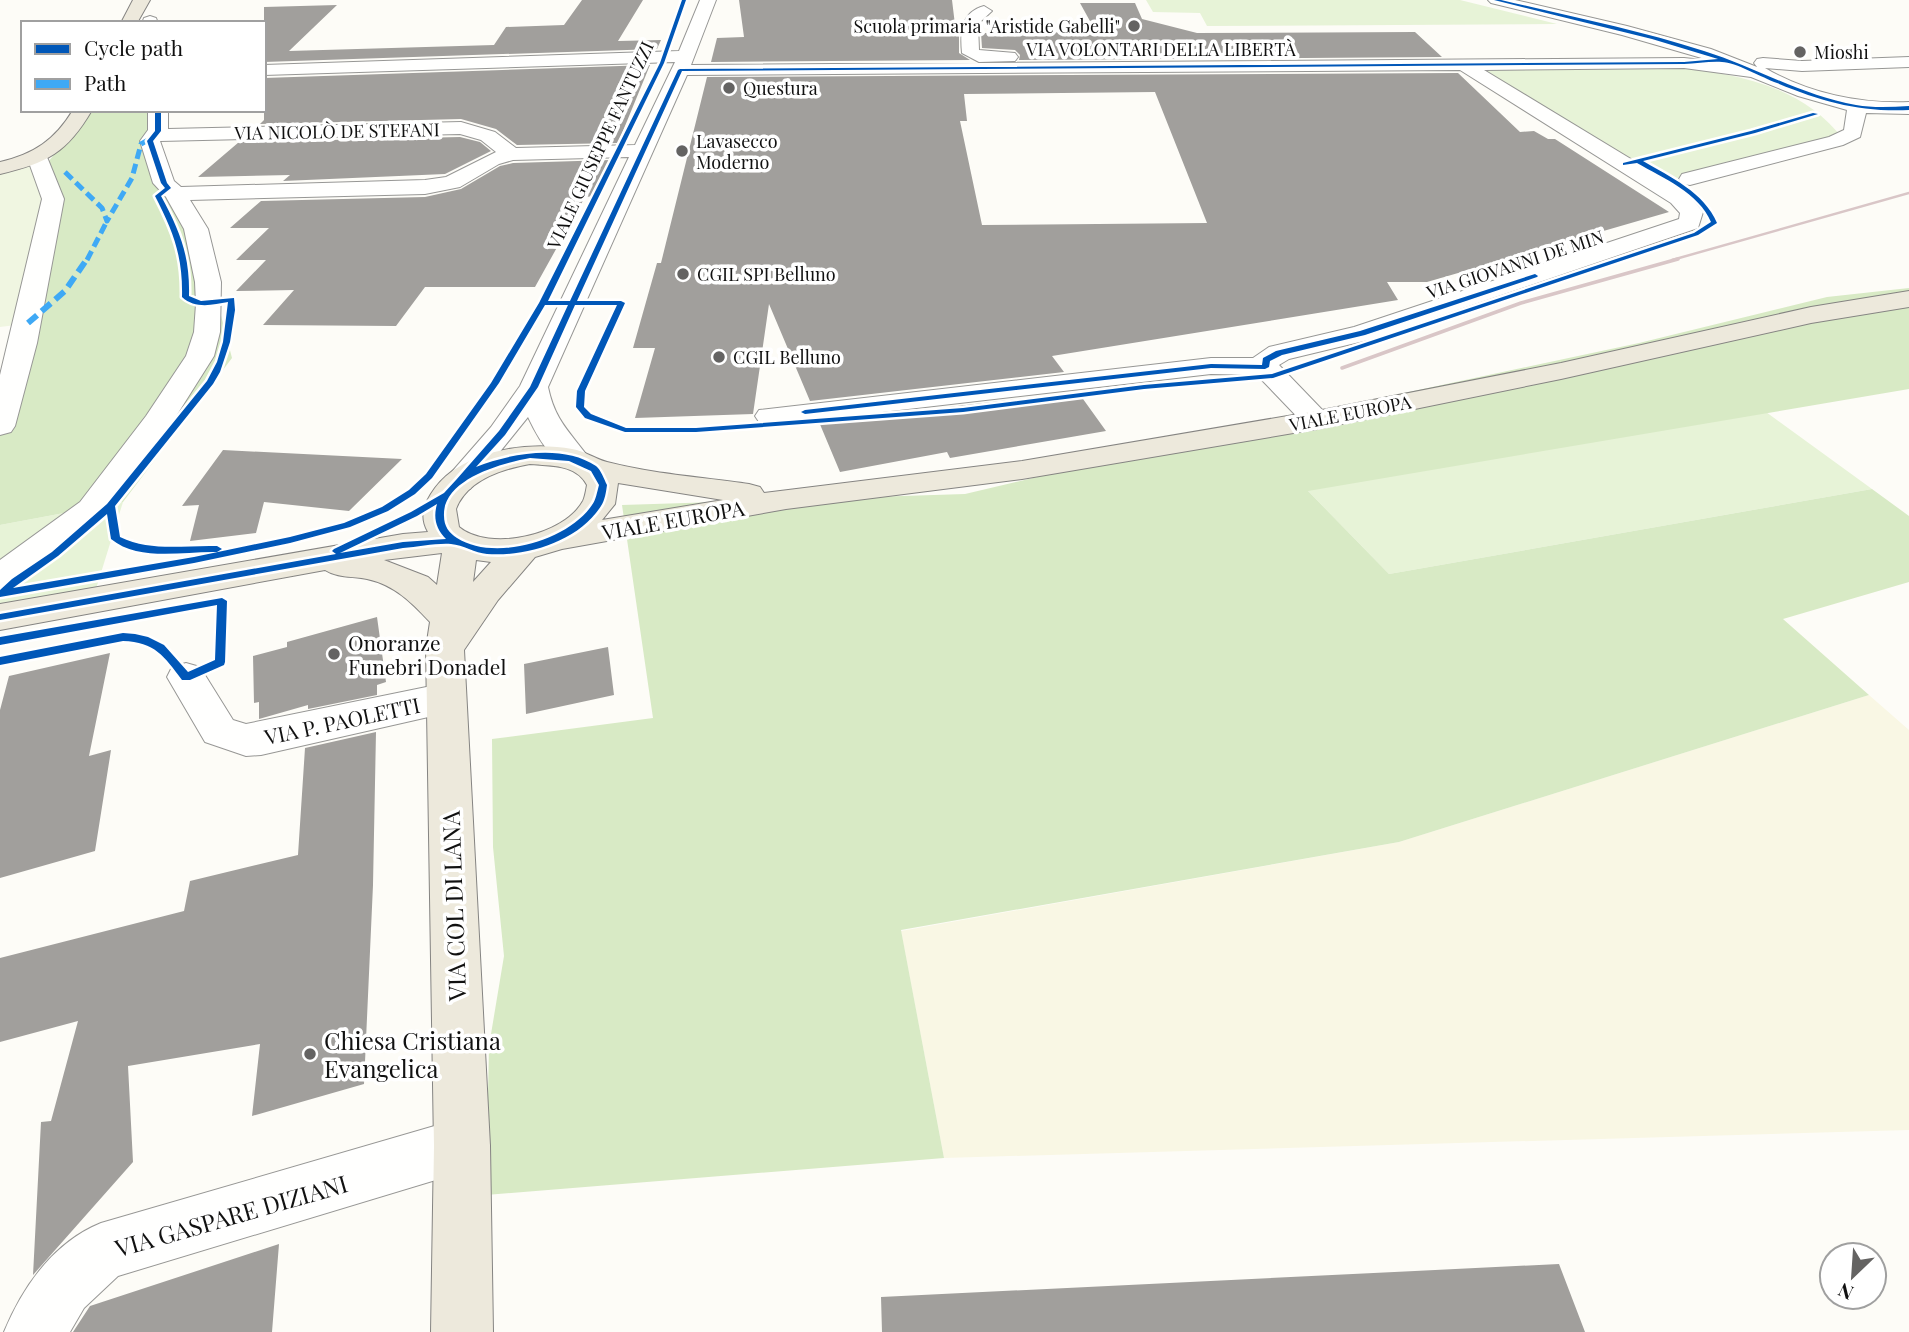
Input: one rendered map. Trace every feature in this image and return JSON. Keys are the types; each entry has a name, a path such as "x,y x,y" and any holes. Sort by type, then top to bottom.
{"main road":[{"path":"130,21 136,6 142,0"},
{"path":"0,168 37,157 64,140 82,112"},
{"name":"VIALE EUROPA","path":"315,562 403,545 458,542 485,550 523,549 560,538 786,499 1022,470 1317,420 1561,371 1811,315 1909,299"},
{"name":"VIALE EUROPA","path":"315,562 414,514 485,467 514,457 545,454 681,486 786,499"},
{"name":"VIALE EUROPA","path":"560,538 585,522 600,504 603,485 584,464"},
{"path":"454,488 439,511 439,520 447,535 458,542"},
{"name":"VIA COL DI LANA","path":"458,542 447,633 446,698 462,1146 461,1332"},
{"path":"0,617 315,562 376,569 415,585 447,633 523,549"}],"street":[{"name":"VIALE GIUSEPPE FANTUZZI","path":"454,488 502,433 534,387 643,151 708,0"},
{"path":"1496,0 1667,41 1726,60 1834,103 1878,80"},
{"path":"984,11 972,20 968,28 971,53 979,57 1440,54"},
{"path":"656,38 693,37"},
{"name":"VIA VOLONTARI DELLA LIBERTÀ","path":"1642,64 1675,53 1677,48 1667,41"},
{"path":"1726,60 1878,80"},
{"name":"VIA VOLONTARI DELLA LIBERTÀ","path":"266,70 682,63 1464,65 1642,64 1726,60"},
{"name":"VIA VOLONTARI DELLA LIBERTÀ","path":"1684,63 1762,74"},
{"name":"VIA GIOVANNI DE MIN","path":"1265,367 1266,360 1279,353 1362,333 1690,223 1692,212 1679,198 1464,65"},
{"path":"1785,82 1785,74 1878,80"},
{"path":"1690,180 1836,141 1853,133 1878,80"},
{"path":"0,577 92,509 158,421 200,356 207,332 208,282 197,229 175,194 164,183 150,141 156,135 158,112"},
{"name":"VIA NICOLÒ DE STEFANI","path":"156,135 461,128 481,132 511,154"},
{"path":"175,194 425,187 452,181 492,160 511,154 643,151"},
{"path":"0,426 23,343 53,199 37,157"},
{"path":"770,416 1211,366 1265,367 1317,420"},
{"path":"534,387 537,408 550,434 584,464"},
{"name":"VIA P. PAOLETTI","path":"186,677 219,731 246,740 261,739 446,698"},
{"name":"VIA GASPARE DIZIANI","path":"35,1332 63,1287 101,1252 462,1146"}],"shaded area":[{"path":"1869,695 1909,730 1909,1130 944,1158 901,931 1399,842"}],"green space":[{"path":"1146,0 1460,0 1557,24 1207,26 1200,13 1153,12"},
{"path":"1667,65 1741,78 1786,93 1807,105 1844,140 1658,184 1463,66"},
{"path":"86,112 150,112 157,139 211,277 232,358 123,502 0,525 0,373 16,325 49,161"},
{"path":"49,161 16,325 0,327 0,169"},
{"path":"1909,288 1909,389 1308,491 1389,574 1872,489 1909,516 1909,582 1783,619 1869,695 1399,842 901,930 944,1158 486,1195 489,1046 504,956 493,847 492,739 653,718 622,505 965,494 1320,411 1639,343 1827,297"},
{"path":"1766,412 1872,489 1389,574 1307,490"},
{"path":"123,502 95,592 0,609 0,525"}],"building":[{"path":"582,0 643,0 618,41 661,40 657,49 266,62 264,7 337,5 289,51 494,45 506,27 564,25"},
{"path":"739,0 952,0 956,33 959,33 959,53 970,60 711,62 717,38 744,37"},
{"path":"1080,3 1135,3 1142,19 1197,33 1415,32 1442,57 1019,60 1020,55 1015,50 982,48 981,33 1096,32"},
{"path":"650,65 618,143 517,145 496,129 461,119 260,124 266,112 266,78"},
{"path":"1458,73 1520,132 1534,131 1548,139 1555,139 1669,212 1427,282 1387,282 1398,300 1052,356 1064,372 810,401 769,304 753,414 635,418 655,348 633,348 657,263 661,263 707,77","holes":["1155,92 1207,223 982,225 960,121 967,121 964,94"]},
{"path":"460,137 480,142 491,151 445,174 283,181 290,175 198,177 239,142"},
{"path":"610,160 595,196 585,197 535,287 425,287 396,326 263,325 294,290 236,291 266,260 236,260 269,228 230,228 261,201 425,197 461,189 500,166 513,163"},
{"path":"1078,392 1106,431 950,458 947,452 840,472 819,422"},
{"path":"223,450 402,459 349,511 264,502 256,533 190,541 199,505 182,506"},
{"path":"377,617 386,682 377,685 377,695 308,709 308,705 259,719 259,702 254,703 253,656 287,647 287,642"},
{"path":"608,647 614,695 526,714 524,664"},
{"path":"110,653 89,756 111,750 95,851 0,878 0,710 9,676"},
{"path":"376,732 373,885 364,1084 252,1116 260,1044 128,1066 133,1162 33,1275 41,1122 51,1121 78,1021 0,1042 0,958 184,911 190,881 298,855 305,748"},
{"path":"279,1244 272,1332 73,1332 90,1306"},
{"path":"1559,1264 1585,1332 882,1332 881,1297"}],"railway":[{"path":"1672,260 1909,193"},
{"path":"1342,368 1521,303 1678,259"}],"marked path":[{"path":"65,172 102,208 107,221 132,178 141,144 150,139"},
{"path":"28,323 65,291 80,273 107,221"}],"cycle path":[{"path":"0,594 290,540 347,525 385,509 412,492 429,476 495,383 543,303 662,63 684,0"},
{"path":"1496,0 1679,45 1830,100 1882,109 1909,108"},
{"path":"459,482 502,433 534,387 680,70 1684,63 1726,60"},
{"path":"3,593 15,581 55,554 110,506 210,382 224,352 232,299 201,303 185,297 183,255 171,221 158,196 168,188 150,141 158,131 158,112"},
{"path":"1625,164 1815,114"},
{"path":"543,303 621,303 581,391 580,407 588,416 625,430 696,430 963,410 1144,387 1273,376 1696,234 1714,223 1710,214 1693,196 1638,161"},
{"path":"805,412 1211,366 1265,367 1266,360 1279,353 1362,333 1535,276"},
{"path":"530,455 571,458 594,469 603,485 598,504 583,522 558,538 527,548 480,550 451,539 443,528 439,513 441,505 456,484 491,464 530,455"},
{"path":"337,551 414,514 448,494"},
{"path":"110,506 116,539 128,545 152,550 217,549"},
{"path":"0,617 403,545 455,541"},
{"path":"0,641 222,601 220,662 186,677 160,647 135,638 123,637 0,661"}],"place":[{"name":"Scuola primaria \"Aristide Gabelli\"","path":"1134,26"},
{"name":"Mioshi","path":"1800,52"},
{"name":"Questura","path":"729,88"},
{"name":"Lavasecco Moderno","path":"682,151"},
{"name":"CGIL SPI Belluno","path":"683,274"},
{"name":"CGIL Belluno","path":"719,357"},
{"name":"Onoranze Funebri Donadel","path":"334,654"},
{"name":"Chiesa Cristiana Evangelica","path":"310,1054"}]}
